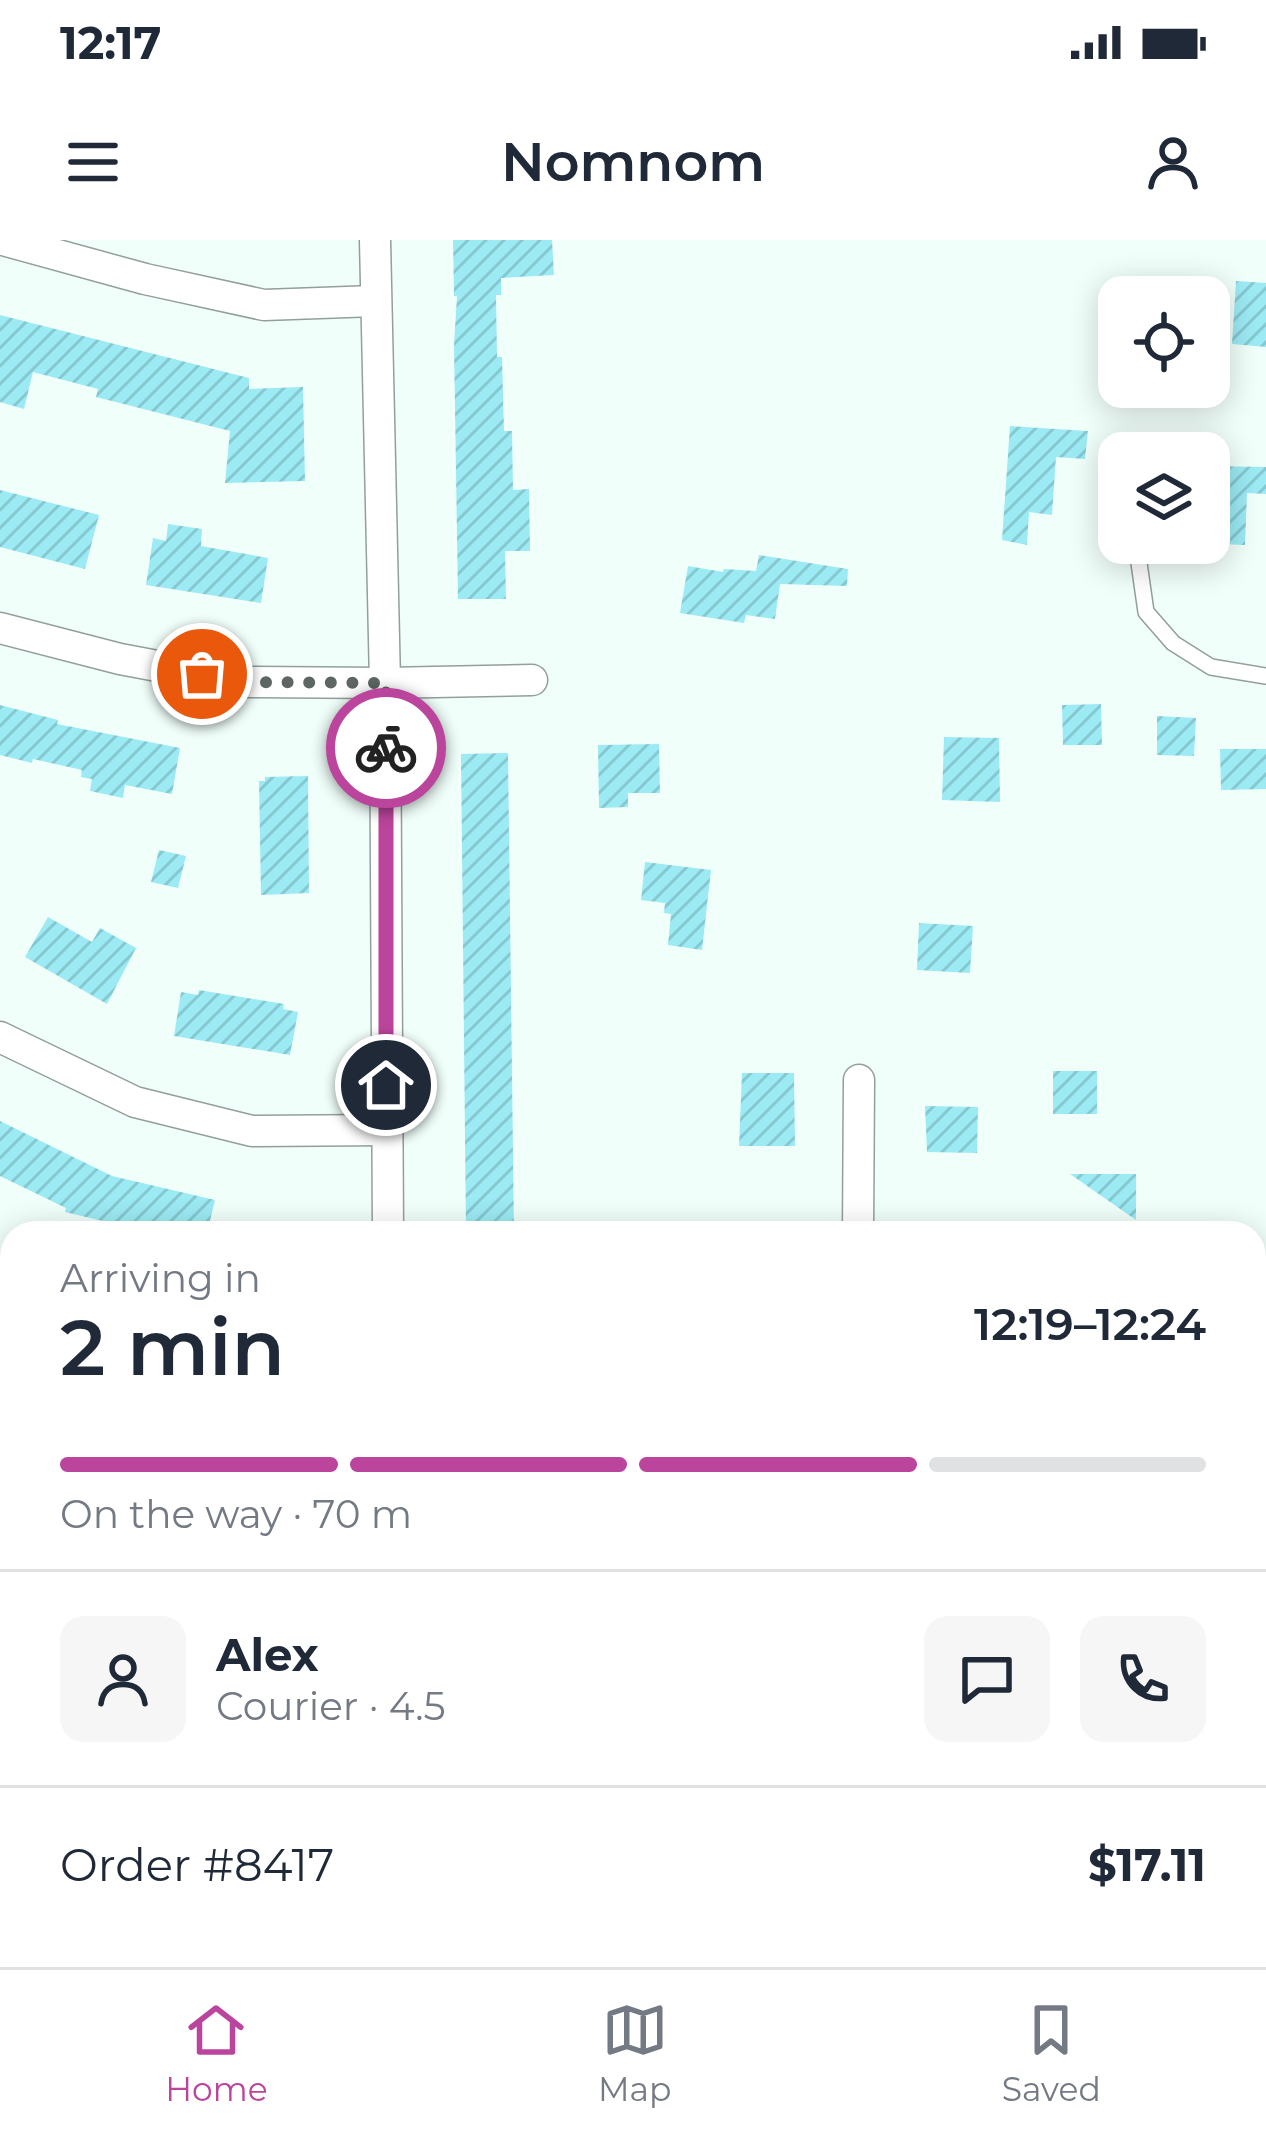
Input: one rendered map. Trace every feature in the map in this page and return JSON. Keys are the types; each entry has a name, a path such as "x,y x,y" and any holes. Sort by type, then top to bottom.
{"street":[{"path":"3,240 264,305 374,301"},
{"path":"375,240 386,683 388,1221"},
{"path":"0,628 242,682 532,680"},
{"path":"0,1037 135,1102 251,1131 386,1130"},
{"path":"857,1221 859,1080"}],"lane":[{"path":"1139,564 1146,612 1173,643 1211,668 1266,676"}],"building":[{"path":"453,240 552,240 554,275 501,278 501,295 496,295 497,357 502,357 504,431 512,431 513,490 529,489 530,551 505,551 506,599 458,599"},
{"path":"1236,281 1266,283 1266,347 1232,344"},
{"path":"0,315 249,378 249,389 303,387 305,481 225,483 230,431 96,397 98,389 33,372 24,409 0,402"},
{"path":"1010,426 1088,431 1085,459 1056,457 1052,515 1029,512 1027,545 1002,540"},
{"path":"1230,466 1266,467 1266,494 1247,493 1245,545 1230,544"},
{"path":"0,490 99,515 85,569 0,547"},
{"path":"168,524 202,529 201,546 268,558 261,603 146,585 153,538 166,541"},
{"path":"759,555 848,569 847,586 780,584 775,619 746,615 744,623 680,613 688,566 756,571"},
{"path":"1101,704 1102,745 1063,745 1062,705"},
{"path":"0,705 58,720 57,724 180,748 172,794 125,785 123,798 90,791 92,779 81,777 82,770 0,755"},
{"path":"1157,716 1196,718 1194,756 1157,755"},
{"path":"944,737 999,738 1000,802 942,800"},
{"path":"659,744 660,793 628,793 628,807 599,808 598,745"},
{"path":"1220,749 1266,749 1266,789 1221,790"},
{"path":"508,753 514,1221 466,1221 461,754"},
{"path":"308,776 309,893 261,895 259,781"},
{"path":"159,850 186,856 178,888 151,882"},
{"path":"645,862 711,870 702,950 668,945 671,914 664,913 665,903 641,900"},
{"path":"48,917 92,942 100,928 136,948 107,1004 25,957"},
{"path":"919,923 973,926 970,973 917,970"},
{"path":"199,990 284,1004 283,1009 298,1012 290,1055 174,1036 181,992 198,995"},
{"path":"1053,1071 1097,1071 1097,1114 1053,1114"},
{"path":"742,1073 794,1073 795,1146 739,1146"},
{"path":"925,1106 978,1107 977,1153 927,1152"},
{"path":"0,1121 112,1176 215,1200 210,1221 103,1221 65,1212 66,1208 0,1176"},
{"path":"1070,1174 1136,1174 1136,1220"}],"way so far":[{"path":"202,674 242,682 386,683 386,748"}],"route":[{"path":"386,748 386,1085"}]}
